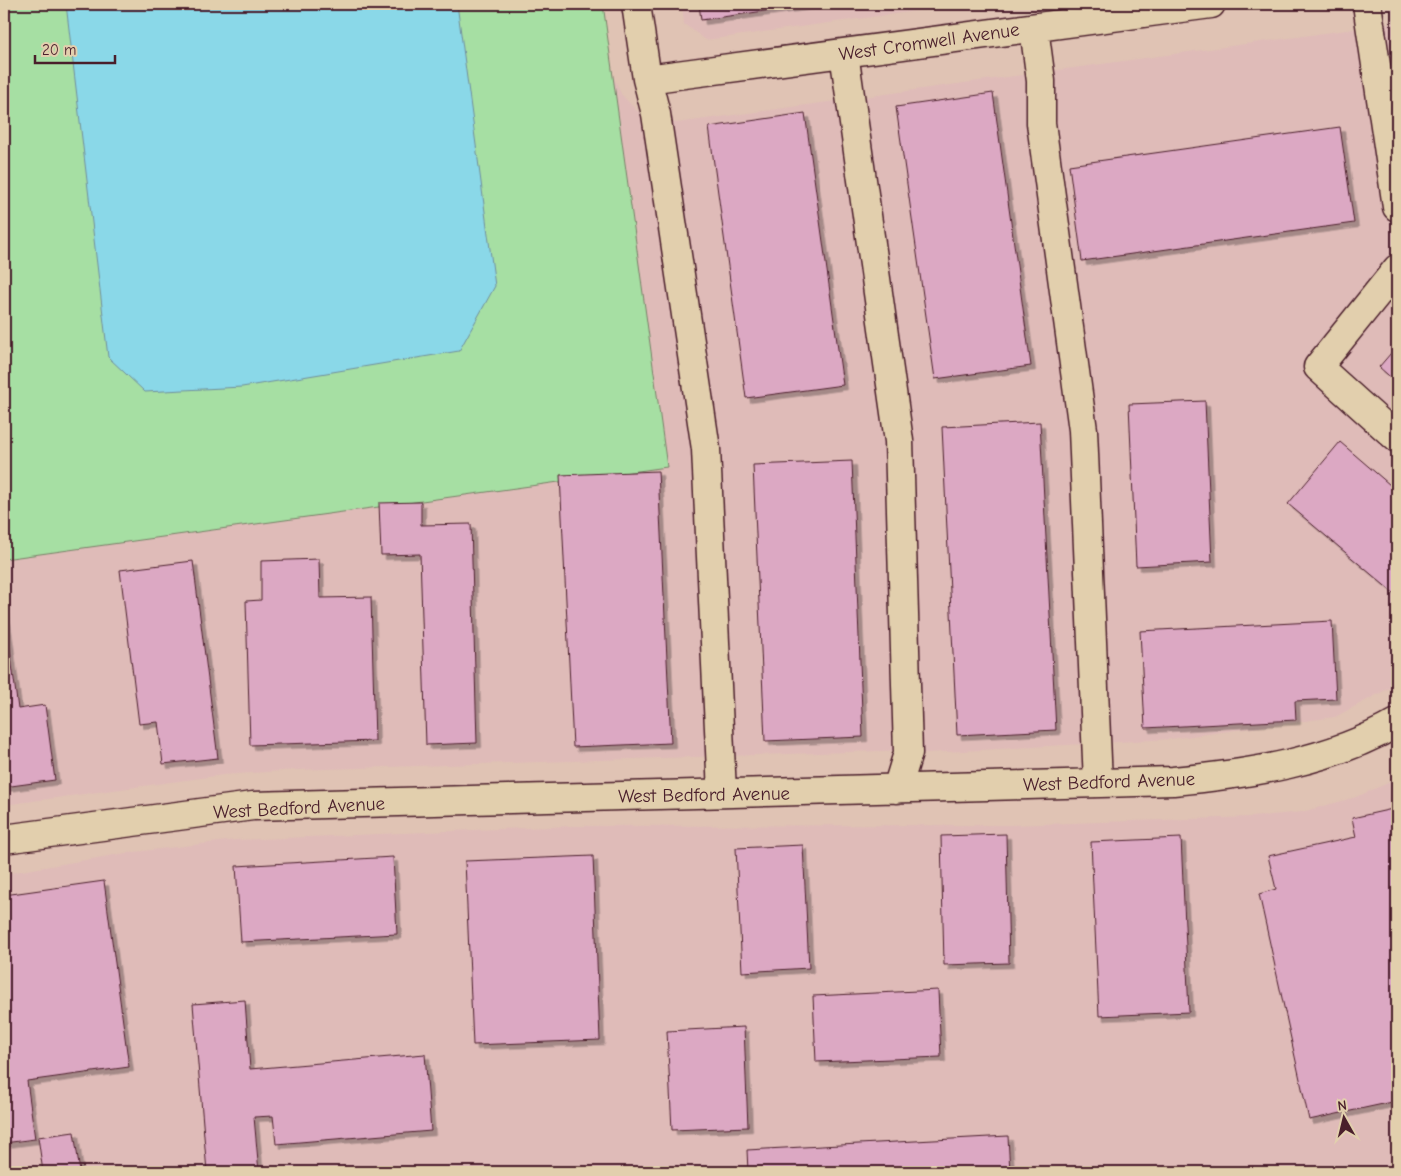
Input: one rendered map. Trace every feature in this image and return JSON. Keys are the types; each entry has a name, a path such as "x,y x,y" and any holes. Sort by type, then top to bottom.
{"street":[{"path":"636,4 647,79 656,114 706,449 722,793"},
{"name":"West Cromwell Avenue","path":"647,79 1211,4"},
{"path":"1367,4 1397,207"},
{"path":"1034,28 1041,81 1041,123 1083,430 1098,782"},
{"path":"844,53 899,441 908,753 897,789"},
{"path":"1397,269 1318,367 1345,394 1397,438"},
{"name":"West Bedford Avenue","path":"4,839 253,806 897,789 1190,779 1268,768 1315,758 1374,736 1397,723"}],"shaded area":[{"path":"682,4 967,4 706,40 684,24"},
{"path":"1397,23 1397,684 1335,717 1170,739 911,754 911,750 296,770 223,775 4,805 4,559 667,467 612,73 621,94 636,110 655,120 677,123"},
{"path":"1397,779 1397,1172 4,1172 4,874 126,853 235,840 572,826 1011,825 1252,817 1302,812 1356,797"}],"green space":[{"path":"4,4 603,4 667,467 4,559"}],"water":[{"path":"66,4 457,4 495,286 459,351 242,387 145,392 108,357"}],"building":[{"path":"699,4 814,4 701,20"},
{"path":"993,93 1031,366 935,379 896,107"},
{"path":"805,113 843,385 746,398 709,127"},
{"path":"1340,127 1354,223 1082,261 1069,165"},
{"path":"1397,346 1397,383 1379,367"},
{"path":"1205,401 1212,562 1136,566 1129,404"},
{"path":"1040,422 1056,730 957,735 942,427"},
{"path":"1340,442 1397,491 1397,596 1288,504"},
{"path":"852,461 863,737 765,741 753,465"},
{"path":"658,471 671,743 573,747 560,475"},
{"path":"421,502 421,525 471,524 477,743 426,745 420,554 381,555 379,503"},
{"path":"319,559 320,598 371,597 375,741 250,745 246,601 261,600 261,561"},
{"path":"193,561 218,758 163,764 158,722 139,724 120,570"},
{"path":"4,605 18,709 45,705 55,780 4,787"},
{"path":"1332,621 1336,699 1295,701 1296,720 1145,728 1140,631"},
{"path":"1397,808 1397,1101 1309,1120 1259,894 1276,889 1268,856 1356,837 1352,818"},
{"path":"1006,834 1009,963 944,965 941,836"},
{"path":"1181,838 1189,1012 1099,1016 1091,842"},
{"path":"803,845 809,968 742,972 736,848"},
{"path":"593,856 600,1040 473,1045 465,861"},
{"path":"393,857 397,934 241,942 236,866"},
{"path":"104,881 129,1067 27,1081 35,1139 4,1143 4,895"},
{"path":"938,990 941,1057 816,1062 813,996"},
{"path":"245,1000 250,1069 425,1054 431,1131 276,1144 273,1116 254,1117 259,1172 207,1172 193,1004"},
{"path":"744,1027 748,1127 672,1130 667,1031"},
{"path":"74,1132 80,1172 43,1172 38,1137"},
{"path":"1008,1136 1010,1172 748,1172 747,1150"}]}
